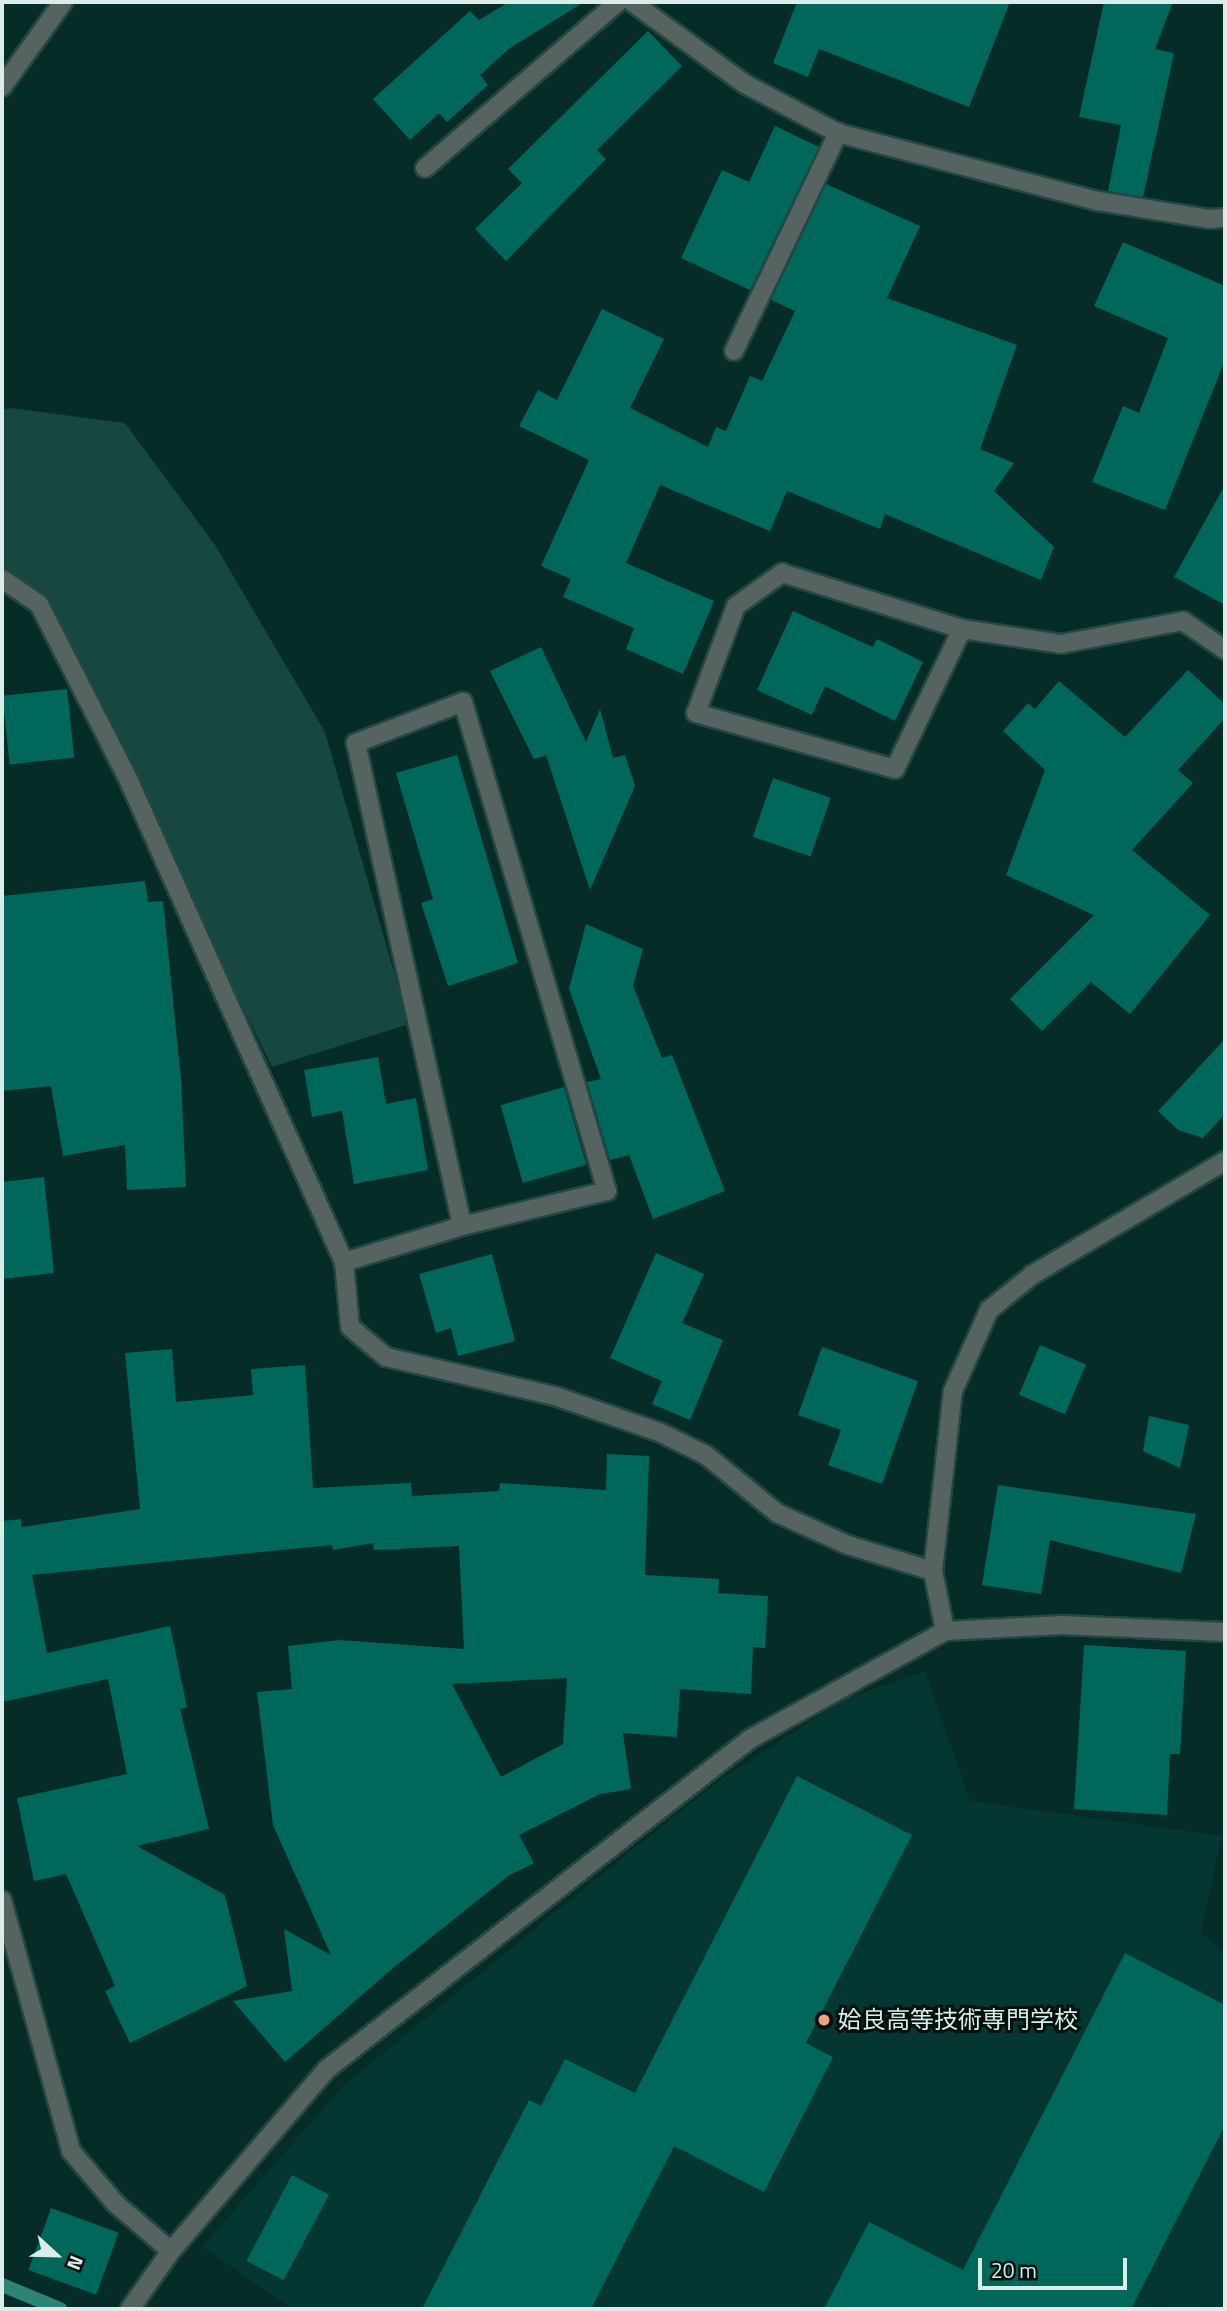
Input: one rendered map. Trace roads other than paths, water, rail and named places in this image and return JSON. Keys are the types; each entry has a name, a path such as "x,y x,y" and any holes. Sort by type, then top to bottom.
{"street":[{"path":"2,87 63,2"},
{"path":"425,168 618,2"},
{"path":"632,2 745,84 838,133 1098,201 1209,219 1225,218"},
{"path":"734,351 838,133"},
{"path":"962,629 895,769 696,713 736,606 782,573 962,629 1061,645 1183,621 1225,650"},
{"path":"2,579 39,604 129,781 344,1262 350,1327 386,1357 555,1396 659,1432 706,1455 777,1513 848,1545 933,1570"},
{"path":"344,1262 462,1226 607,1191 463,702 356,743 462,1226"},
{"path":"945,1630 933,1570 953,1391 989,1310 1032,1275 1225,1161"},
{"path":"130,2309 171,2251 327,2069 750,1739 945,1630 1062,1625 1225,1632"},
{"path":"2,1900 71,2151 116,2204 171,2251"}],"waterway":[{"path":"2,2285 60,2309"}],"place":[{"name":"姶良高等技術専門学校","path":"824,2020"}]}
